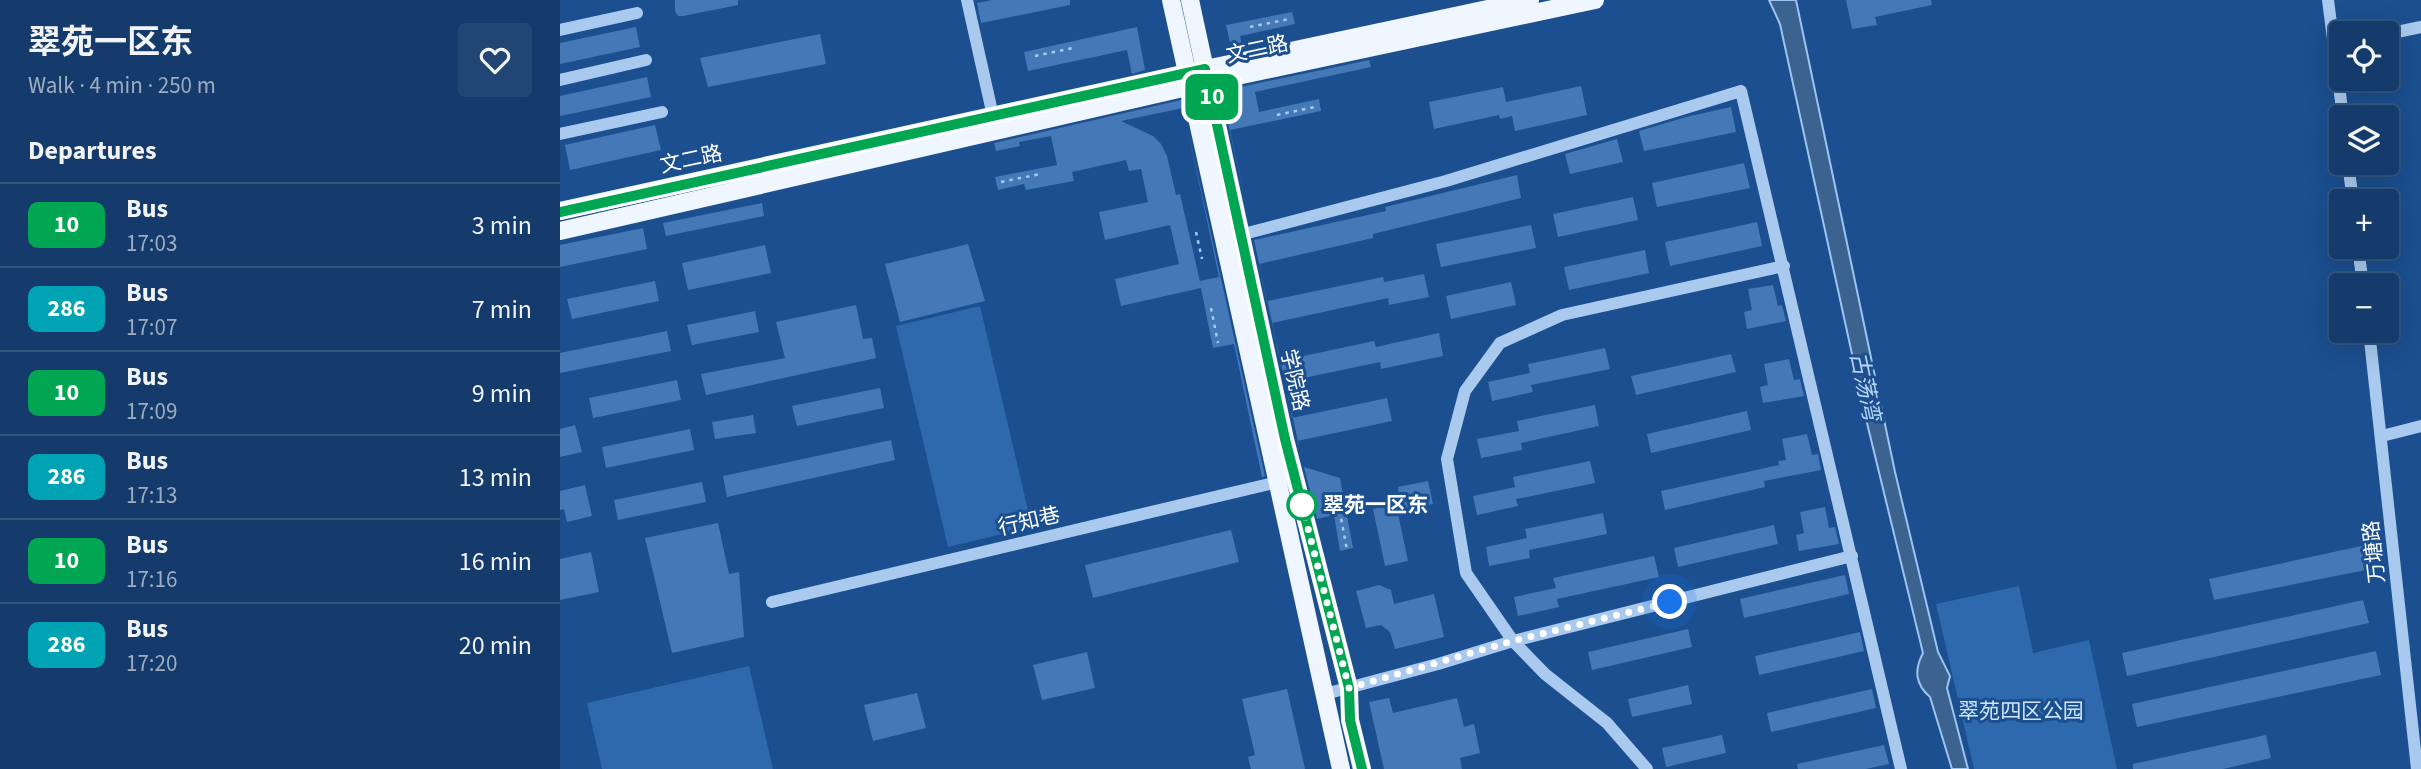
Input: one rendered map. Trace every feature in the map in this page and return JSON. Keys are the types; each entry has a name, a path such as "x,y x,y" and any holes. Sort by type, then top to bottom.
{"main road":[{"name":"学院路","path":"1171,0 1198,78 1240,235 1295,477 1349,688 1350,720 1362,769"},
{"name":"学院路","path":"1190,0 1198,78 1277,482 1341,769"},
{"name":"文二路","path":"560,231 1530,0"},
{"name":"文二路","path":"560,211 993,116 1595,0"}],"street":[{"path":"967,0 993,116"},
{"path":"2328,0 2333,21"},
{"path":"560,30 637,13"},
{"path":"2399,32 2421,27"},
{"path":"560,80 646,60"},
{"path":"1240,235 1446,181 1741,91 1901,769"},
{"path":"560,134 662,112"},
{"path":"1647,769 1607,723 1545,674 1513,641 1466,573 1447,459 1465,390 1500,342 1562,315 1784,266"},
{"name":"万塘路","path":"2370,343 2417,769"},
{"path":"2382,436 2421,426"},
{"name":"行知巷","path":"772,602 1295,477"},
{"path":"1325,694 1513,641 1852,556"}],"path":[{"path":"1250,27 1289,19"},
{"path":"1035,56 1073,48"},
{"path":"1277,115 1315,107"},
{"path":"1001,183 1040,174"},
{"path":"1196,232 1202,259"},
{"path":"1211,308 1218,343"},
{"path":"1338,502 1347,550"}],"green space":[{"path":"980,306 1032,527 948,547 896,326"},
{"name":"翠苑四区公园","path":"2019,586 2033,653 2089,640 2117,769 1974,769 1936,604"},
{"path":"749,666 773,769 602,769 587,703"}],"water":[{"name":"古荡湾","path":"1769,0 1796,0 1895,472 1938,652 1950,676 1947,688 1968,769 1952,769 1930,697 1919,682 1917,671 1923,653 1867,423 1780,24"}],"building":[{"path":"675,0 738,0 738,5 678,16"},
{"path":"992,0 1070,0 1070,5 981,23 977,3"},
{"path":"1846,0 1931,0 1932,5 1875,17 1877,25 1852,29"},
{"path":"1292,12 1295,24 1240,36 1243,49 1232,52 1226,25"},
{"path":"636,27 640,47 560,64 560,43"},
{"path":"1137,27 1145,70 1132,74 1127,50 1028,71 1024,52"},
{"path":"820,34 826,64 708,87 700,58"},
{"path":"1369,60 1371,67 1255,92 1259,112 1319,99 1321,111 1230,130 1250,223 1221,91"},
{"path":"647,77 651,97 560,116 560,96"},
{"path":"1581,86 1587,115 1515,131 1512,116 1500,119 1499,115 1434,129 1429,102 1503,87 1506,102"},
{"path":"1181,100 1183,108 1121,121 1153,136 1167,156 1176,195 1180,194 1201,286 1200,281 1219,277 1187,128 1265,476 1262,477 1234,344 1213,348 1201,288 1121,306 1115,279 1179,264 1170,225 1105,240 1099,212 1148,202 1141,169 1129,171 1126,160 1072,172 1074,181 1026,190 1024,184 998,190 995,177 1057,165 1051,136 1019,142 1020,146 996,151 994,143"},
{"path":"1731,107 1736,132 1644,151 1639,131"},
{"path":"655,125 661,150 570,170 565,145"},
{"path":"1617,139 1623,162 1570,174 1565,154"},
{"path":"1744,163 1750,188 1657,207 1652,183"},
{"path":"1517,175 1521,198 1373,234 1373,238 1259,264 1254,240 1386,211 1385,207"},
{"path":"1633,197 1638,220 1558,237 1553,214"},
{"path":"762,203 764,216 666,236 663,223"},
{"path":"1757,222 1762,246 1670,266 1665,242"},
{"path":"1531,225 1536,248 1441,267 1436,244"},
{"path":"643,228 647,249 560,267 560,245"},
{"path":"968,244 985,301 900,322 885,264"},
{"path":"765,245 771,273 688,290 682,263"},
{"path":"1645,250 1649,273 1569,290 1564,267"},
{"path":"1424,274 1429,297 1389,305 1388,298 1272,323 1267,301 1383,277 1384,282"},
{"path":"655,281 659,301 572,319 567,299"},
{"path":"1511,282 1516,305 1451,319 1446,296"},
{"path":"1773,285 1778,306 1782,305 1786,321 1747,329 1744,312 1752,310 1748,289"},
{"path":"856,305 863,339 872,338 876,358 706,395 701,374 785,358 776,322"},
{"path":"755,311 759,332 692,345 687,325"},
{"path":"667,331 671,351 560,373 560,353"},
{"path":"1439,333 1443,356 1381,369 1380,362 1285,382 1280,361 1374,341 1376,347"},
{"path":"1605,348 1610,369 1531,385 1533,392 1492,401 1488,382 1530,373 1528,364"},
{"path":"1731,354 1736,372 1636,395 1631,376"},
{"path":"1789,359 1794,380 1800,379 1804,396 1763,403 1760,387 1768,385 1764,364"},
{"path":"677,380 681,400 593,418 589,398"},
{"path":"880,388 884,408 797,426 792,406"},
{"path":"1387,398 1392,421 1298,441 1293,418"},
{"path":"1595,405 1599,426 1521,443 1522,450 1481,458 1477,439 1519,431 1517,421"},
{"path":"1747,411 1751,430 1651,453 1647,434"},
{"path":"753,415 756,433 715,439 712,422"},
{"path":"575,425 582,452 560,457 560,429"},
{"path":"690,429 694,450 606,468 602,447"},
{"path":"1807,434 1812,455 1818,454 1821,470 1764,481 1765,487 1665,510 1661,491 1779,465 1778,461 1786,460 1782,439"},
{"path":"891,440 895,460 727,497 723,476"},
{"path":"1590,461 1595,483 1516,499 1518,506 1477,515 1473,496 1515,487 1513,477"},
{"path":"1304,467 1340,478 1353,548 1340,551 1334,515 1317,519"},
{"path":"1428,481 1433,504 1399,511 1398,487"},
{"path":"702,482 706,502 618,520 614,500"},
{"path":"585,485 592,516 567,522 564,509 560,510 560,491"},
{"path":"1396,504 1408,561 1385,566 1373,509"},
{"path":"1825,507 1829,528 1835,527 1839,544 1799,551 1796,535 1804,533 1800,512"},
{"path":"1603,513 1607,534 1529,550 1530,558 1489,566 1486,547 1527,538 1525,529"},
{"path":"718,523 729,574 739,572 744,637 672,653 645,538"},
{"path":"1774,525 1778,544 1678,567 1674,548"},
{"path":"1231,530 1239,562 1093,598 1085,565"},
{"path":"2366,545 2371,569 2214,600 2209,579"},
{"path":"591,552 599,592 560,600 560,559"},
{"path":"1654,556 1659,577 1557,599 1559,607 1518,616 1514,597 1556,588 1553,578"},
{"path":"1845,575 1849,594 1744,618 1740,599"},
{"path":"1379,585 1391,590 1394,604 1434,594 1444,637 1395,649 1390,632 1381,625 1366,628 1356,591"},
{"path":"2363,600 2369,623 2127,676 2122,653"},
{"path":"1688,629 1692,647 1592,670 1588,652"},
{"path":"1860,632 1864,651 1759,675 1755,656"},
{"path":"2376,651 2381,675 2137,727 2132,704"},
{"path":"1087,652 1095,688 1042,700 1033,665"},
{"path":"1688,685 1692,704 1632,717 1628,699"},
{"path":"1287,689 1305,769 1251,769 1248,757 1255,755 1242,699"},
{"path":"1872,689 1876,708 1771,732 1767,713"},
{"path":"917,693 926,728 873,741 864,705"},
{"path":"1389,698 1393,713 1457,698 1464,727 1474,724 1480,753 1460,758 1462,769 1384,769 1369,702"},
{"path":"1722,735 1726,753 1666,767 1662,748"},
{"path":"2266,735 2271,758 2223,769 2133,769 2133,764"},
{"path":"1884,745 1889,764 1866,769 1798,769 1797,764"}],"bus line":[{"name":"10","path":"560,212 1205,69 1285,439 1349,688 1350,720 1362,769"}],"place":[{"name":"翠苑一区东","path":"1302,505"}],"route":[{"path":"1302,505 1349,688 1513,641 1670,602"}]}
